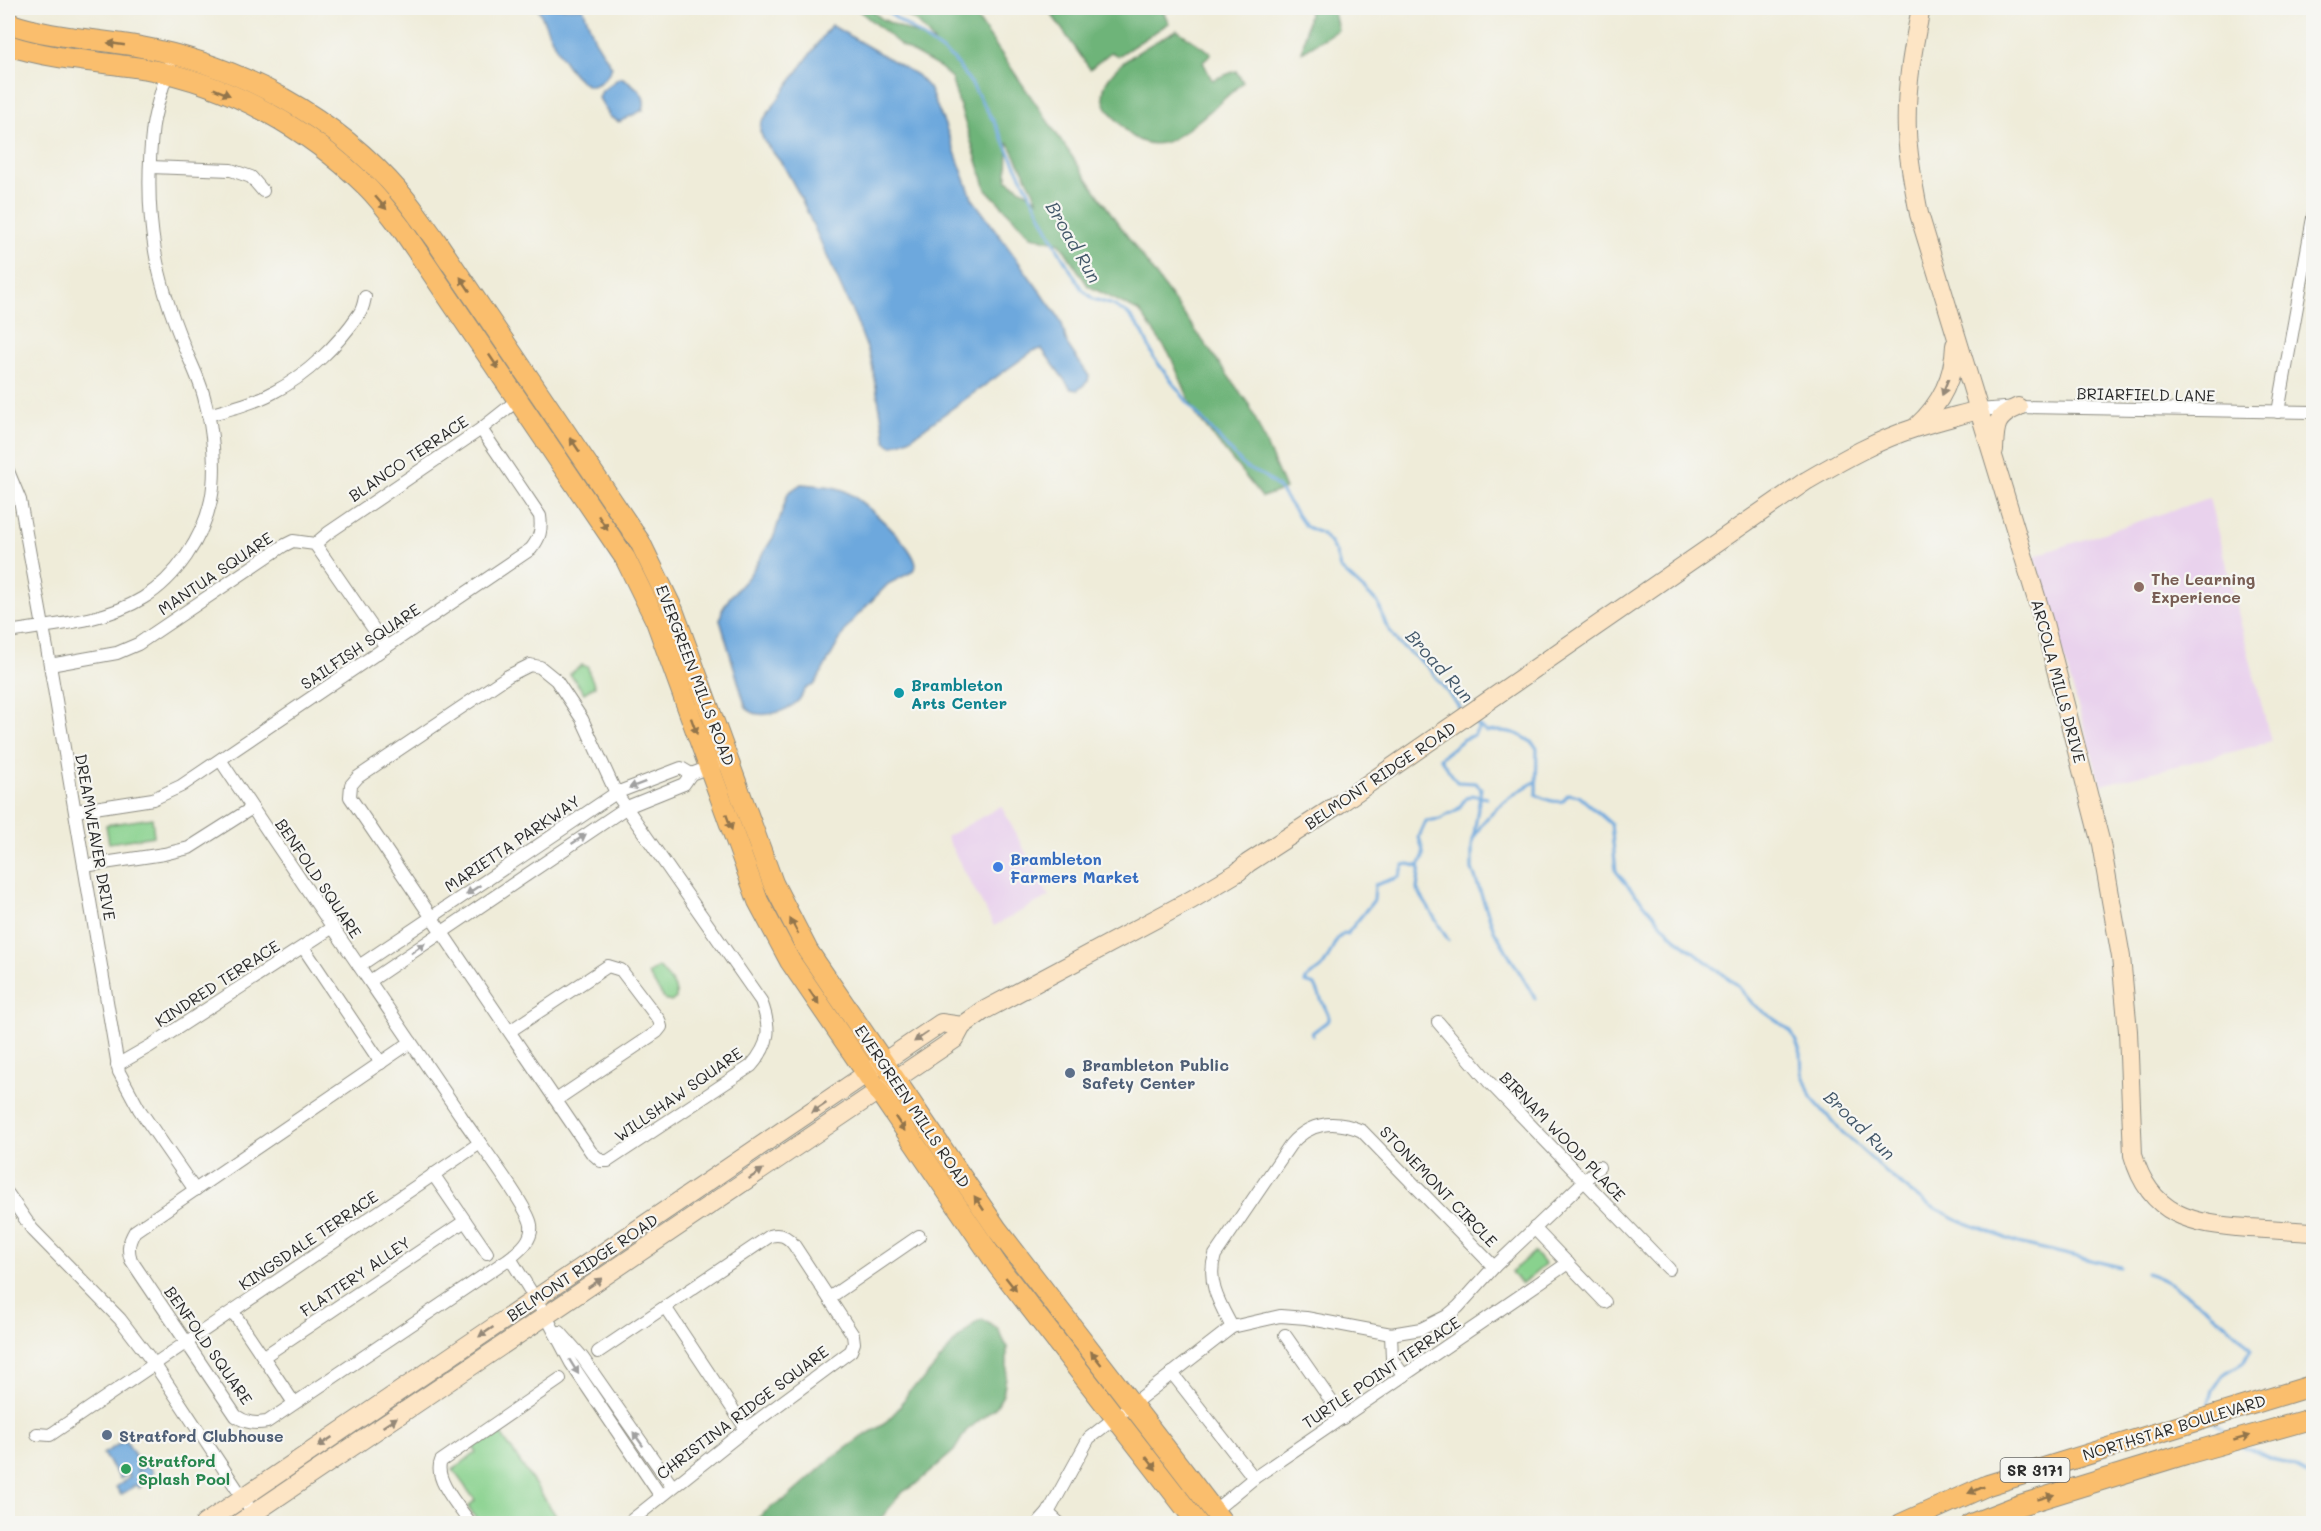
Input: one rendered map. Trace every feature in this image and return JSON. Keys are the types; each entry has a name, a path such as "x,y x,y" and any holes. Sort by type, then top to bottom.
{"main road":[{"name":"EVERGREEN MILLS ROAD","path":"8,23 59,37 142,47 170,64 278,119 328,153 367,187 402,229 519,399 612,538 639,583 656,621 700,771 758,900 790,961 998,1266 1198,1524"},
{"name":"EVERGREEN MILLS ROAD","path":"8,45 49,56 170,64 232,74 291,103 330,129 356,149 402,194 434,237 640,542 673,610 773,883 797,932 997,1229 1219,1517"},
{"name":"NORTHSTAR BOULEVARD","path":"1901,1524 1988,1485 2313,1385"},
{"name":"NORTHSTAR BOULEVARD","path":"1971,1524 2017,1506 2313,1418"}],"street":[{"name":"ARCOLA MILLS DRIVE","path":"1922,8 1908,88 1909,161 1919,214 2044,623 2102,844 2121,957 2128,1030 2133,1155 2148,1190 2156,1200 2175,1214 2214,1226 2313,1232"},
{"path":"8,632 99,616 143,598 165,581 185,557 200,532 212,499 213,438 205,399 182,341 155,252 149,198 154,123 170,64"},
{"path":"150,167 231,170 251,177 263,191"},
{"path":"2278,412 2313,212"},
{"path":"208,415 274,393 298,377 324,355 346,330 361,312 365,297"},
{"path":"1915,428 1933,410 1948,383 1955,337"},
{"name":"BLANCO TERRACE","path":"315,544 328,532 481,429 519,399"},
{"path":"1994,461 1997,422 2003,415 2018,407"},
{"name":"BRIARFIELD LANE","path":"1978,410 2018,407 2313,412"},
{"name":"BELMONT RIDGE ROAD","path":"238,1524 257,1518 546,1316 878,1092 955,1039 962,1026 1003,999 1214,887 1806,481 1857,452 1915,428 1978,410"},
{"name":"SAILFISH SQUARE","path":"75,811 153,799 170,792 221,761 531,549 539,539 540,516 481,429"},
{"name":"DREAMWEAVER DRIVE","path":"8,471 20,500 117,1065 126,1088 195,1190"},
{"name":"MANTUA SQUARE","path":"50,665 128,649 284,546 293,542 315,544"},
{"path":"315,544 386,647"},
{"name":"WILLSHAW SQUARE","path":"530,665 548,672 582,718 616,793 762,1001 768,1020 768,1037 762,1053 751,1066 608,1161 601,1161 591,1152 350,797 350,791 358,777 498,682 530,665"},
{"name":"MARIETTA PARKWAY","path":"370,981 627,807 684,784 700,771 728,760"},
{"name":"BENFOLD SQUARE","path":"221,761 480,1143 524,1209 531,1226 530,1237 524,1247 510,1258 267,1422 255,1424 242,1420 236,1416 130,1260 128,1245 135,1231 411,1042"},
{"name":"MARIETTA PARKWAY","path":"360,966 616,793 681,768 700,771"},
{"path":"84,866 189,848 252,808"},
{"name":"KINDRED TERRACE","path":"117,1065 333,927"},
{"path":"303,947 381,1063"},
{"path":"510,1031 608,966 621,970 659,1020 661,1027 657,1032 556,1100"},
{"name":"BIRNAM WOOD PLACE","path":"1438,1022 1489,1082 1669,1269"},
{"name":"BELMONT RIDGE ROAD","path":"204,1524 941,1023 962,1026"},
{"name":"STONEMONT CIRCLE","path":"1232,1327 1213,1288 1211,1275 1215,1256 1290,1145 1305,1131 1324,1123 1346,1125 1362,1131 1494,1267"},
{"name":"KINGSDALE TERRACE","path":"37,1434 50,1435 480,1143"},
{"path":"1038,1524 1048,1513 1089,1438 1232,1327 1264,1318 1295,1316 1391,1334 1421,1329 1447,1316 1468,1297 1494,1267 1599,1167"},
{"path":"433,1174 487,1253"},
{"path":"8,1194 32,1229 120,1319 155,1365 257,1518"},
{"name":"FLATTERY ALLEY","path":"263,1357 465,1221"},
{"path":"1534,1228 1605,1302"},
{"name":"CHRISTINA RIDGE SQUARE","path":"598,1352 770,1236 777,1234 789,1239 794,1245 853,1335 854,1343 851,1351 660,1495 627,1524"},
{"path":"829,1298 919,1236"},
{"path":"510,1258 546,1316 582,1357 672,1486"},
{"name":"TURTLE POINT TERRACE","path":"1219,1517 1254,1478 1569,1263"},
{"path":"665,1307 746,1429"},
{"path":"233,1312 294,1403"},
{"path":"546,1316 571,1363 660,1495"},
{"path":"1391,1334 1392,1359 1404,1376"},
{"path":"1285,1335 1342,1418"},
{"path":"1172,1373 1254,1478"},
{"path":"471,1524 439,1477 438,1467 441,1461 560,1379"},
{"path":"1048,1513 1060,1524"}],"shaded area":[{"path":"2209,498 2271,742 2101,785 2034,556"},
{"name":"Brambleton Farmers Market","path":"1001,806 1049,896 994,926 946,837"}],"green space":[{"path":"856,8 869,8 882,19 935,43 918,23 896,8 970,8 1115,219 1250,406 1285,489 1262,497 1196,415 1170,355 1140,312 1088,286 1060,243 1031,236 986,189 951,78 941,68 903,47","holes":["1009,143 1038,200 1007,180"]},
{"path":"1047,8 1161,8 1169,23 1118,56 1111,52 1090,69"},
{"path":"1308,8 1333,8 1338,30 1302,52 1309,13"},
{"path":"1177,30 1211,53 1203,62 1212,80 1236,71 1243,82 1180,135 1162,143 1144,142 1130,135 1107,108 1103,95 1106,83 1114,71 1139,51"},
{"path":"582,665 588,667 595,686 584,693 570,674"},
{"path":"152,818 154,836 109,843 106,825"},
{"path":"659,967 675,989 676,998 671,1002 665,1000 648,974"},
{"path":"1534,1252 1545,1265 1522,1284 1511,1272"},
{"path":"982,1319 998,1329 1007,1347 1007,1371 1003,1395 996,1407 966,1431 954,1451 916,1484 901,1493 883,1516 874,1523 752,1523 774,1505 786,1499 831,1459 883,1425 900,1407 909,1391 923,1380 956,1341"},
{"path":"497,1428 561,1523 479,1523 468,1507 475,1500 453,1470 476,1452 473,1446"}],"water":[{"path":"538,8 583,8 595,40 612,67 602,81 588,86 571,71 558,51"},
{"path":"831,25 917,75 929,88 972,198 1058,316 1067,344 1089,376 1088,381 1078,390 1071,389 1042,349 1033,351 909,439 892,446 886,442 871,359 856,320 799,194 783,165 764,141 760,131 761,123"},
{"path":"619,78 623,78 639,91 644,105 643,110 619,122 610,117 599,98 602,91"},
{"path":"801,484 833,487 851,495 897,535 916,565 912,572 888,584 855,618 846,629 815,684 806,689 799,700 780,711 758,714 746,708 720,620 722,610 730,597 749,576 774,536 788,493"},
{"name":"Stratford Splash Pool","path":"125,1440 142,1466 136,1472 148,1465 154,1473 140,1482 142,1486 139,1488 136,1485 121,1495 116,1487 130,1477 128,1474 120,1479 103,1454"}],"waterway":[{"name":"Broad Run","path":"882,8 953,59 971,83 994,122 1058,249 1081,288 1093,299 1113,305 1128,314 1142,331 1154,358 1192,408 1245,467 1264,476 1278,487 1305,526 1322,534 1336,553 1340,568 1378,603 1386,625 1399,644 1428,667 1463,712"},
{"name":"Broad Run","path":"1472,720 1486,732 1514,733 1537,748 1536,795 1556,801 1563,801 1568,794 1579,796 1611,824 1616,871 1674,937 1736,984 1753,1004 1791,1031 1801,1053 1802,1072 1811,1097 1840,1130 1888,1174 1925,1203 1961,1221 2018,1243 2120,1267"},
{"path":"1480,726 1474,735 1464,739 1440,758 1457,782 1475,783 1481,788 1472,847 1472,869 1494,930 1535,998"},
{"path":"1475,836 1493,811 1535,782"},
{"path":"1418,866 1423,856 1419,837 1426,821 1440,819 1458,809 1466,798 1472,795 1486,798"},
{"path":"1313,1036 1312,1033 1329,1020 1329,1017 1315,985 1305,982 1323,966 1337,939 1344,933 1347,934 1374,900 1375,885 1399,877 1404,865 1420,867 1417,889 1448,940"},
{"name":"Broad Run","path":"2146,1273 2171,1284 2202,1305 2251,1349 2244,1362 2224,1374 2213,1390 2208,1409"},
{"name":"Broad Run","path":"2214,1423 2227,1434"},
{"name":"Broad Run","path":"2241,1446 2296,1468 2314,1478"}],"place":[{"name":"The Learning Experience","path":"2139,587"},
{"name":"Brambleton Arts Center","path":"899,693"},
{"name":"Brambleton Farmers Market","path":"998,867"},
{"name":"Brambleton Public Safety Center","path":"1070,1073"},
{"name":"Stratford Clubhouse","path":"107,1435"},
{"name":"Stratford Splash Pool","path":"126,1469"}]}
